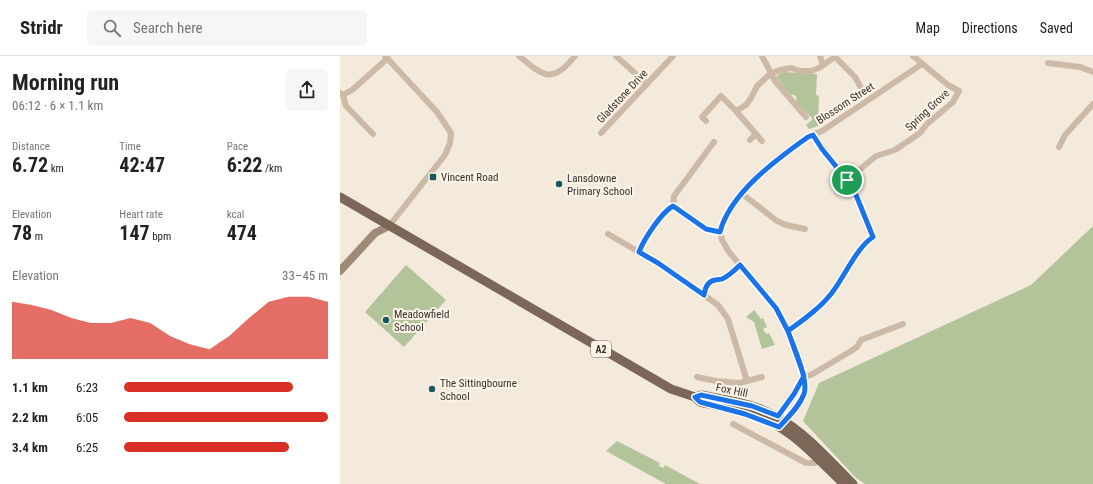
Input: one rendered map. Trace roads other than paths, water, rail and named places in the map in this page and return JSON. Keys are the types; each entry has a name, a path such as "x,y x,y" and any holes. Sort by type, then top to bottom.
{"main road":[{"name":"A2","path":"340,197 389,226"},
{"name":"Fox Hill","path":"389,226 671,389 695,397 700,402 779,422 805,446 820,456 853,484"},
{"name":"Fox Hill","path":"820,456 844,484"}],"street":[{"path":"519,56 538,72 551,75 561,70 575,56"},
{"path":"616,56 647,84"},
{"name":"Gladstone Drive","path":"601,133 673,56"},
{"path":"762,56 770,74 775,81 806,117"},
{"path":"820,56 823,65"},
{"path":"736,111 746,105 758,86 770,74 790,68 800,71 811,71 823,65 835,56 855,77 860,86"},
{"path":"913,56 922,64"},
{"path":"340,271 375,233 389,226 445,155 450,143 451,133 437,112 386,57 352,90 342,94 346,106 373,134"},
{"path":"1048,63 1080,67 1093,72"},
{"name":"Spring Grove","path":"847,180 876,156 894,150 920,133 927,124 953,102 959,91 948,85 922,64"},
{"name":"Blossom Street","path":"720,232 722,224 741,194 780,156 922,64"},
{"path":"706,121 702,117 721,96 762,141"},
{"path":"1059,147 1070,130 1093,104"},
{"path":"750,140 756,134"},
{"path":"788,331 808,317 831,294 863,246 873,237 854,190 813,135"},
{"path":"673,206 674,196 714,142"},
{"path":"741,194 777,221 786,225 805,229"},
{"path":"673,206 706,229 720,232 722,240 729,252 776,308 788,331 804,376 805,392 798,405 779,422"},
{"path":"639,252 643,241 656,223 669,208 673,206"},
{"path":"608,234 658,263 718,305 728,319 748,381"},
{"path":"704,295 705,289 709,283 722,279 740,265"},
{"path":"804,376 812,375 852,352 861,340 903,324"},
{"path":"779,422 804,376"},
{"path":"698,377 739,383 762,377"},
{"path":"733,424 806,463 815,464 820,456"}],"place":[{"name":"Vincent Road","path":"433,177"},
{"name":"Lansdowne Primary School","path":"559,184"},
{"name":"Meadowfield School","path":"386,320"},
{"name":"The Sittingbourne School","path":"432,389"}]}
